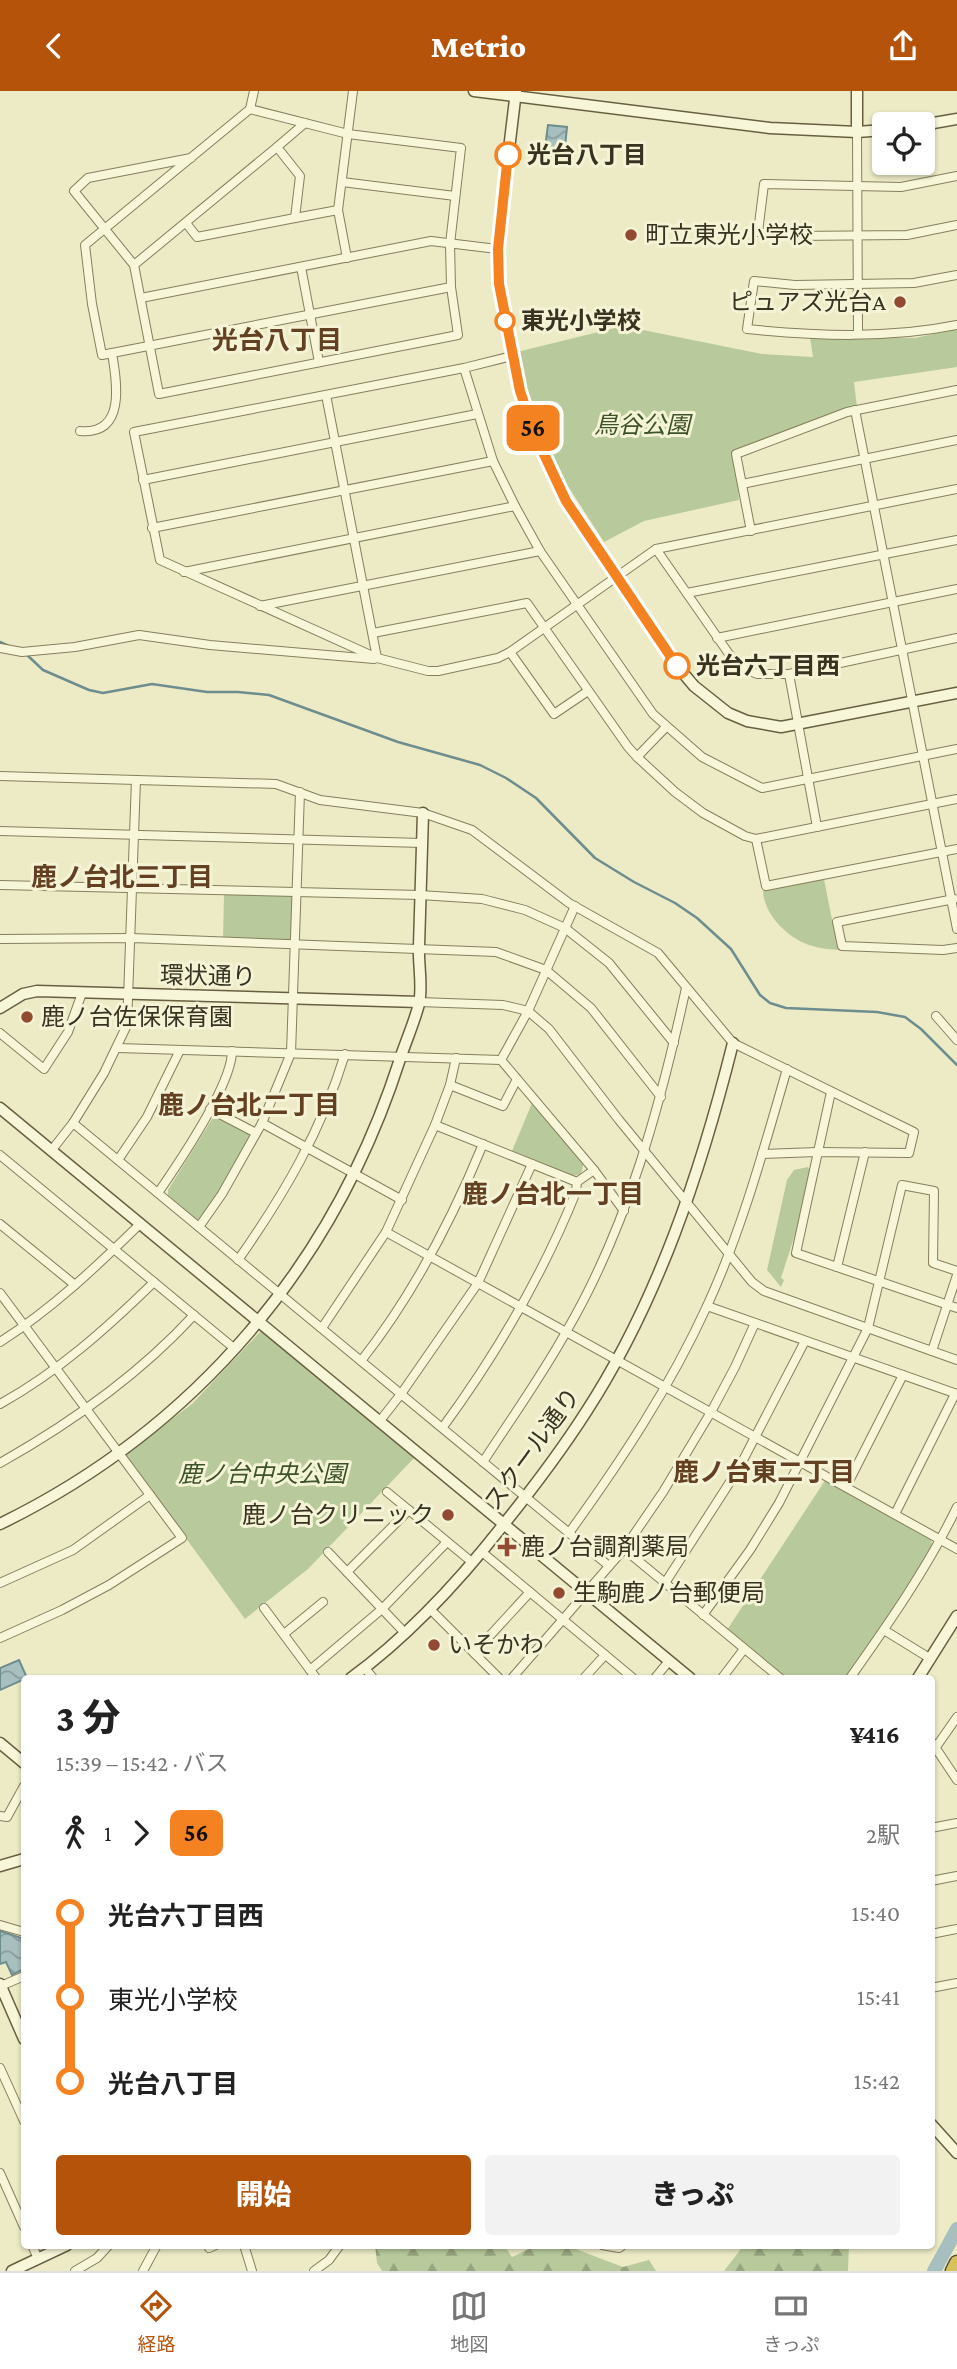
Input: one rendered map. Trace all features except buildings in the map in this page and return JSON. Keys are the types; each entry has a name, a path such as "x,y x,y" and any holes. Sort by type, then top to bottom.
{"highway":[{"path":"953,2271 957,2263"}],"street":[{"path":"254,91 250,109 85,245 102,355 451,287"},
{"path":"347,258 338,210 353,91"},
{"path":"474,91 515,94 770,128 872,131"},
{"path":"857,91 858,333"},
{"path":"515,94 498,249 499,284 520,391 550,470 566,501 678,667 713,703 747,722 781,727 957,693"},
{"path":"191,158 88,178 74,191 134,265 159,394 458,335 451,287 450,244 461,148 348,134 250,109"},
{"path":"935,123 957,119"},
{"path":"134,265 305,123"},
{"path":"277,147 300,177 295,218"},
{"path":"957,176 901,187 764,184 758,232 793,236 907,235 957,225"},
{"path":"342,182 455,196"},
{"path":"186,223 197,237 338,210"},
{"path":"141,298 431,241 498,249"},
{"path":"300,267 319,362"},
{"path":"957,275 914,283 794,285 754,281 747,329 789,333 917,333 957,325"},
{"path":"80,431 101,429 110,422 118,390 112,353"},
{"path":"377,659 160,560 134,432 464,368 512,356"},
{"path":"464,368 493,461 540,551 653,714 702,757 762,788 957,749"},
{"path":"751,531 736,454 855,410 957,390"},
{"path":"326,395 377,659"},
{"path":"855,410 932,804 954,899 957,929"},
{"path":"143,480 477,414"},
{"path":"741,484 957,440"},
{"path":"152,528 493,461"},
{"path":"0,649 22,652 75,647 139,635 210,645 377,659 438,671 498,658 510,652 656,549 957,489"},
{"path":"184,572 515,506"},
{"path":"687,593 957,540"},
{"path":"656,549 741,667 757,674 789,674 957,638"},
{"path":"260,606 540,551"},
{"path":"718,638 957,589"},
{"path":"373,633 527,603 636,757 703,813 745,836 756,839 957,799"},
{"path":"510,652 554,714 588,691"},
{"path":"789,674 817,827"},
{"path":"636,757 666,727"},
{"path":"0,776 276,784 320,800 423,813 472,830 575,906 658,953 733,1043 914,1132 909,1153 762,1154"},
{"path":"51,1151 73,1123 118,1048 127,1025 136,780"},
{"path":"199,1227 222,1194 262,1123 290,1053 299,792"},
{"path":"0,1524 39,1505 120,1454 204,1382 259,1322 310,1251 355,1174 390,1092 419,1002 423,813"},
{"path":"0,831 422,843"},
{"path":"756,839 766,886 957,849"},
{"path":"0,885 421,895 482,899 525,911 565,928 608,963 674,1043"},
{"path":"954,899 837,922 842,946 943,950 957,948"},
{"path":"501,1060 528,1011 575,906"},
{"path":"0,939 132,939 496,953 546,970 590,1007 661,1097"},
{"path":"483,1462 567,1332 624,1211 661,1097 686,988"},
{"name":"環状通り","path":"0,1007 10,1000 37,992 419,1002"},
{"path":"0,1033 44,1069 68,1033 82,993"},
{"path":"419,1002 503,1005 528,1011 549,1029 752,1282 764,1291 957,1360"},
{"path":"936,1016 957,1040"},
{"name":"スクール通り","path":"355,1675 430,1609 473,1563 526,1497 587,1411 617,1360 650,1291 687,1202 718,1107 733,1043"},
{"path":"118,1048 501,1060 594,1170 624,1211"},
{"path":"118,1160 158,1097 180,1050"},
{"path":"158,1193 176,1168 210,1109 232,1062 232,1051"},
{"path":"238,1260 276,1207 307,1148 336,1085 345,1055"},
{"path":"322,1328 386,1232 402,1200 435,1125 450,1085 456,1058"},
{"path":"569,1533 625,1454 666,1387 707,1306 729,1253 787,1069"},
{"path":"450,1085 503,1106 517,1079"},
{"path":"831,1092 796,1253 957,1308"},
{"path":"0,1108 686,1675"},
{"path":"210,1109 256,1133"},
{"path":"73,1123 609,1566"},
{"path":"262,1123 402,1200"},
{"path":"435,1125 577,1182"},
{"path":"361,1361 387,1327 431,1256 483,1144"},
{"path":"837,1267 864,1152"},
{"path":"0,1155 235,1349"},
{"path":"379,1422 478,1283 532,1164"},
{"path":"443,1427 475,1383 522,1307 551,1252 576,1192 577,1182 594,1170"},
{"path":"703,1615 750,1549 802,1462 868,1328 902,1185 934,1191 933,1263 956,1270 932,1351"},
{"path":"0,1224 75,1286"},
{"path":"0,1342 75,1286 140,1224"},
{"path":"386,1232 957,1549"},
{"path":"0,1404 57,1368 111,1324 154,1282"},
{"path":"0,1293 182,1538 109,1585 0,1638"},
{"path":"707,1306 956,1394 895,1514"},
{"path":"0,1464 123,1383 194,1315"},
{"path":"515,1675 624,1549 663,1492 711,1412 755,1323"},
{"path":"665,1583 714,1509 756,1437 805,1341"},
{"path":"846,1487 903,1375"},
{"path":"387,1492 473,1563"},
{"path":"0,1583 73,1550 150,1495"},
{"path":"852,1675 941,1540 957,1507"},
{"path":"347,1572 409,1510"},
{"path":"310,1670 382,1609 447,1542"},
{"path":"624,1549 776,1675"},
{"path":"328,1552 404,1632"},
{"path":"482,1552 629,1675"},
{"path":"474,1653 530,1592"},
{"path":"284,1635 323,1602"},
{"path":"264,1608 314,1675"},
{"path":"430,1609 496,1675"},
{"path":"920,1675 957,1616"},
{"path":"884,1630 931,1659"},
{"path":"724,1675 744,1649"},
{"path":"587,1675 605,1655"},
{"path":"657,1675 669,1661"},
{"path":"365,1668 371,1675"},
{"path":"935,1743 957,1717"},
{"path":"0,1743 21,1760"},
{"path":"935,1746 957,1780"},
{"path":"2,1815 21,1790"},
{"path":"935,1827 957,1823"},
{"path":"0,1865 21,1860"},
{"path":"935,1880 957,1876"},
{"path":"0,1925 21,1930"},
{"path":"935,1933 957,1929"},
{"path":"21,1977 0,1985 21,2032"},
{"path":"935,1987 957,1983"},
{"path":"0,2068 21,2114"},
{"path":"935,2128 957,2153"},
{"path":"0,2173 21,2220"},
{"path":"34,2249 38,2259"},
{"path":"12,2271 59,2249"},
{"path":"75,2271 97,2258 106,2249"},
{"path":"144,2271 154,2249"},
{"path":"245,2249 252,2271"},
{"path":"314,2271 329,2260 337,2249"}],"green space":[{"name":"鳥谷公園","path":"623,326 762,354 813,357 810,337 915,338 957,329 957,367 854,382 857,407 734,452 739,500 644,521 604,542 551,460 533,418 517,352"},
{"path":"824,879 838,950 812,946 790,935 771,915 764,899 763,891"},
{"path":"224,894 292,895 291,941 223,939"},
{"path":"532,1103 584,1162 581,1174 573,1176 512,1151"},
{"path":"214,1116 251,1134 235,1167 202,1218 197,1220 168,1196 168,1190"},
{"path":"808,1167 810,1171 800,1219 781,1278 784,1280 781,1287 767,1270 787,1180 794,1170"},
{"name":"鹿ノ台中央公園","path":"260,1332 265,1333 415,1457 308,1569 245,1619 125,1455 193,1403"},
{"path":"826,1479 931,1538 932,1546 884,1628 850,1675 783,1675 727,1630"},
{"path":"375,2249 507,2249 512,2257 529,2249 576,2249 623,2267 649,2260 656,2271 382,2271 377,2263"},
{"path":"741,2249 849,2249 848,2271 724,2271"}],"water":[{"path":"548,125 567,127 564,157 544,155"},
{"path":"19,1660 26,1675 21,1675 21,1681 0,1690 0,1668"},
{"path":"0,1931 21,1938 21,1970 12,1975 6,1962 0,1964"}],"waterway":[{"path":"0,642 11,647"},
{"path":"26,654 43,670 89,690 103,693 152,684 207,692 269,695 398,742 480,765 536,798 595,858 697,918 731,949 760,995 770,1003 786,1008 877,1012 905,1017 957,1065"},
{"path":"934,2271 957,2229"}],"bus line":[{"name":"56","path":"508,155 498,249 499,284 520,391 535,435 566,501 677,666"}],"place":[{"name":"光台八丁目","path":"508,155"},
{"name":"町立東光小学校","path":"631,235"},
{"name":"ピュアズ光台A","path":"900,302"},
{"name":"東光小学校","path":"505,321"},
{"name":"光台六丁目西","path":"677,666"},
{"name":"鹿ノ台佐保保育園","path":"27,1017"},
{"name":"鹿ノ台クリニック","path":"448,1515"},
{"name":"鹿ノ台調剤薬局","path":"507,1547"},
{"name":"生駒鹿ノ台郵便局","path":"559,1593"},
{"name":"いそかわ","path":"434,1645"}],"district":[{"name":"光台八丁目","path":"277,340"},
{"name":"鹿ノ台北三丁目","path":"122,877"},
{"name":"鹿ノ台北二丁目","path":"249,1105"},
{"name":"鹿ノ台北一丁目","path":"553,1194"},
{"name":"鹿ノ台東二丁目","path":"764,1472"}]}
